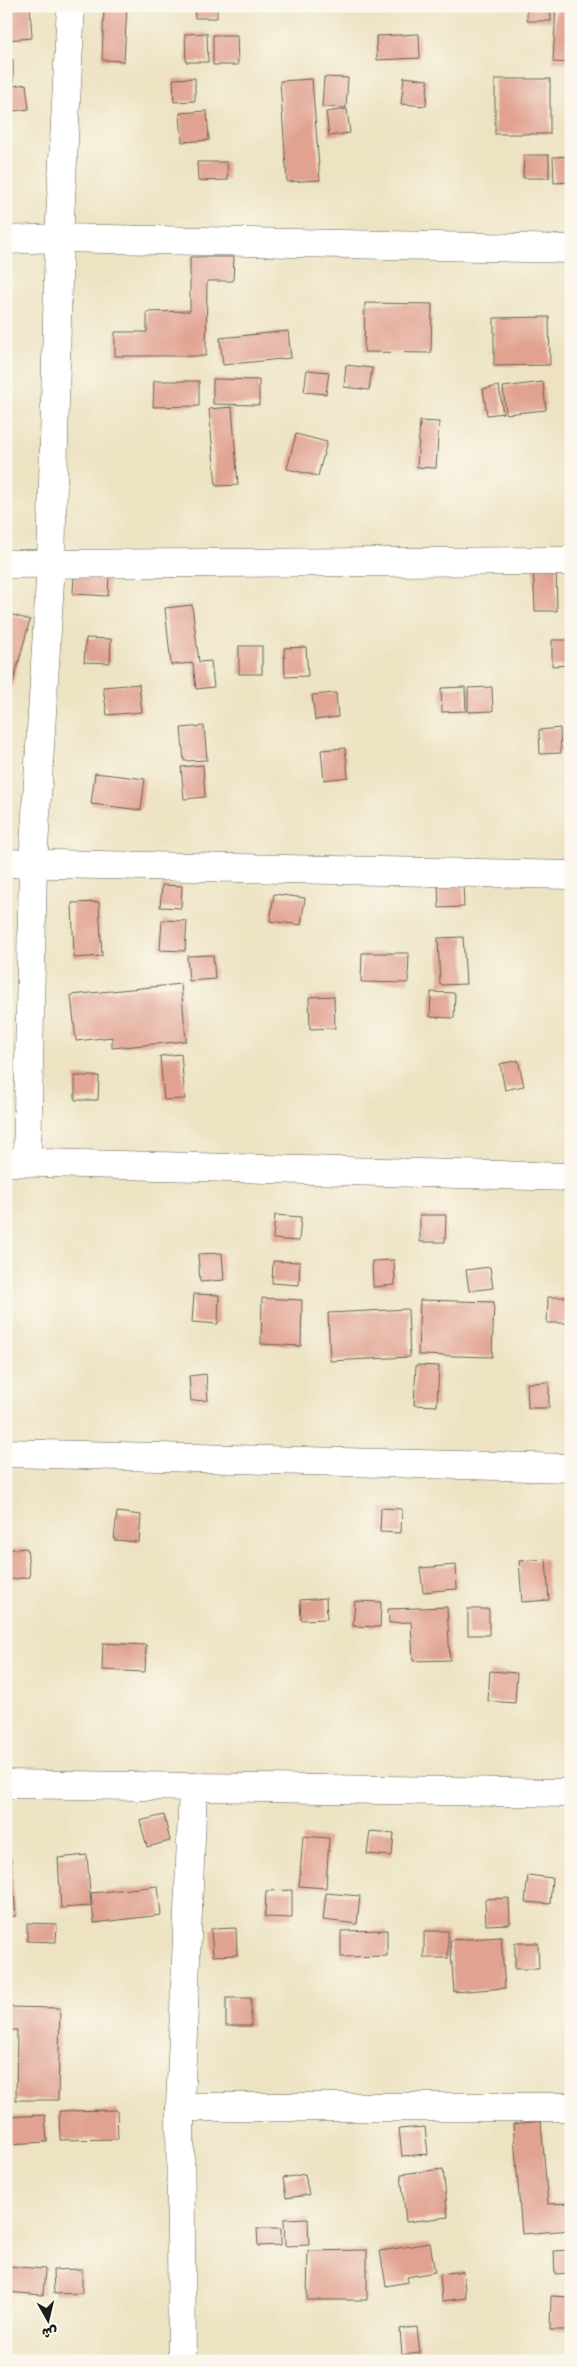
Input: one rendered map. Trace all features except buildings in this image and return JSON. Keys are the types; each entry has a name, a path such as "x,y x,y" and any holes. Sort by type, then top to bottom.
{"street":[{"path":"71,6 59,238 51,564 16,1161 571,1177"},
{"path":"6,240 59,238 571,248"},
{"path":"6,564 571,562"},
{"path":"6,863 571,875"},
{"path":"6,1453 571,1468"},
{"path":"6,1784 193,1789 571,1793"},
{"path":"182,2361 180,2107 193,1789"},
{"path":"180,2107 571,2107"}]}
